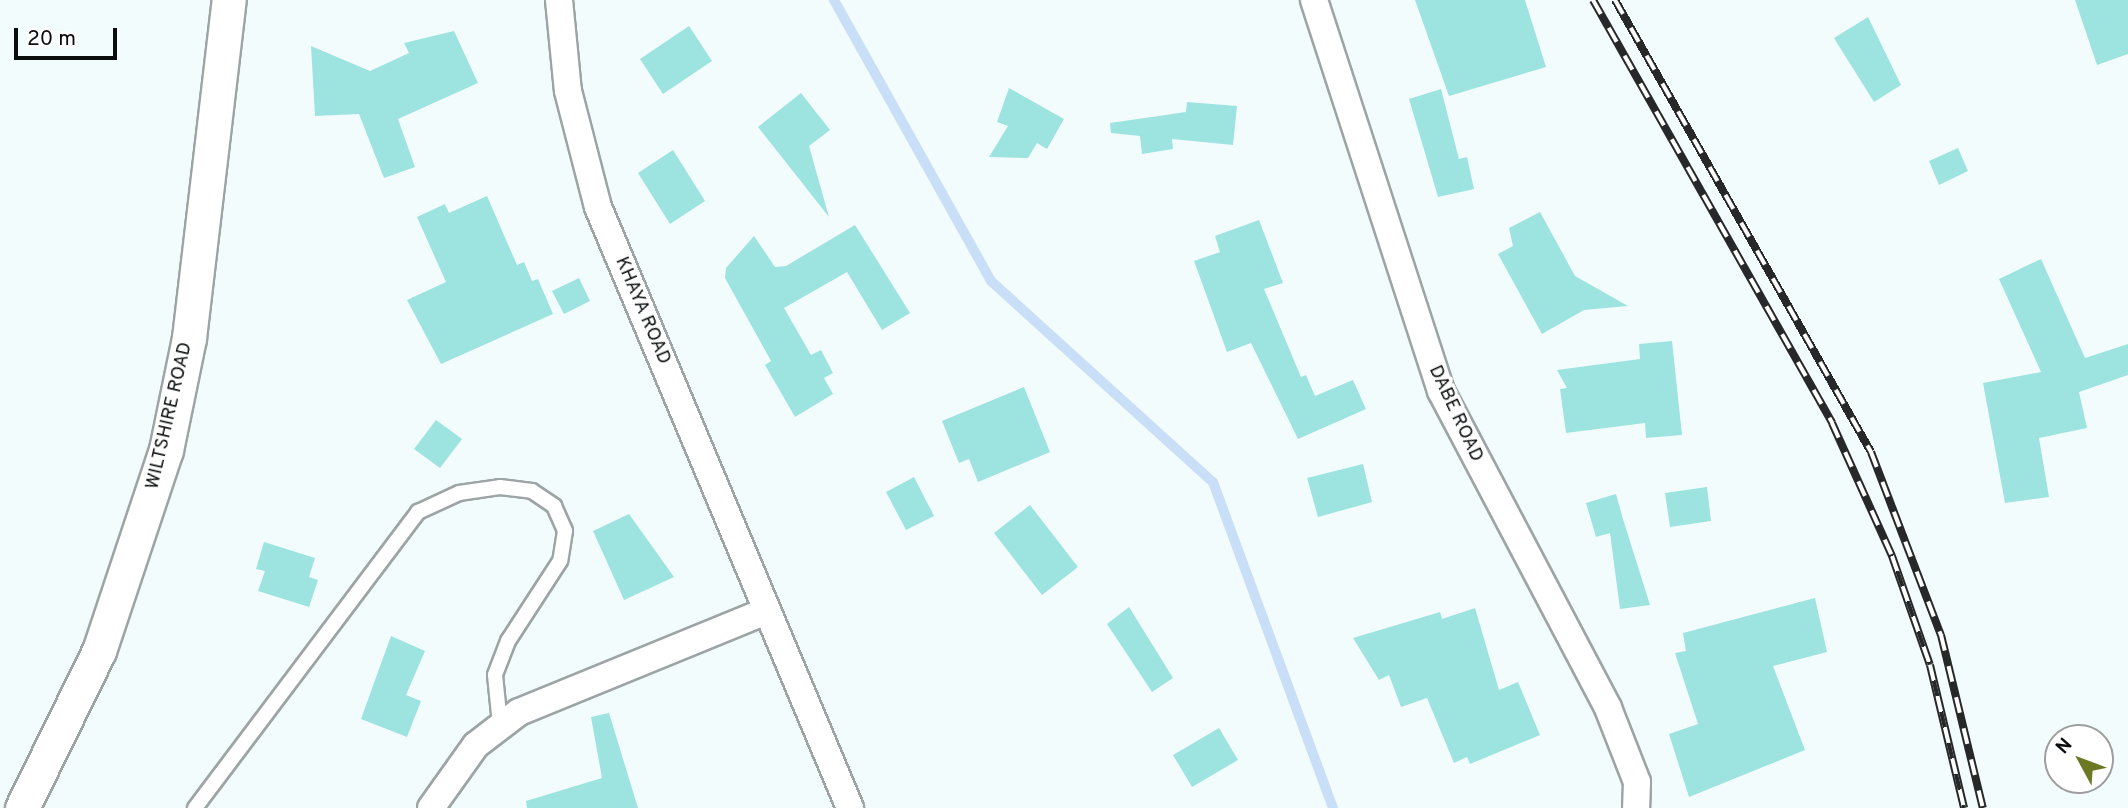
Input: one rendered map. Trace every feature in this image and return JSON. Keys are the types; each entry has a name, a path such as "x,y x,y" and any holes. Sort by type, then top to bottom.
{"street":[{"name":"WILTSHIRE ROAD","path":"22,808 99,651 166,450 189,338 229,0"},
{"name":"KHAYA ROAD","path":"559,0 568,90 598,207 850,808"},
{"name":"DABE ROAD","path":"1314,0 1441,391 1608,708 1637,782 1636,808"},
{"path":"431,808 446,779 500,724 588,679 767,611"}],"lane":[{"path":"195,808 418,512 459,493 500,487 533,491 554,506 565,531 559,561 508,641 495,675 500,724"}],"building":[{"path":"1415,0 1525,0 1546,67 1449,96"},
{"path":"2075,0 2128,0 2128,54 2097,65"},
{"path":"1868,17 1901,85 1874,102 1834,38"},
{"path":"689,26 712,61 663,94 640,59"},
{"path":"454,31 478,83 398,119 415,167 384,178 359,114 315,116 311,46 370,71 409,53 404,43"},
{"path":"1009,88 1064,119 1047,149 1037,143 1028,158 989,157 1008,126 997,122"},
{"path":"1441,89 1459,159 1467,157 1474,189 1438,197 1409,99"},
{"path":"801,93 830,130 809,146 829,217 758,127"},
{"path":"1187,102 1237,106 1233,145 1172,139 1173,149 1142,154 1140,136 1111,133 1110,123 1186,112"},
{"path":"1958,148 1968,171 1939,185 1929,161"},
{"path":"673,150 705,201 670,224 638,173"},
{"path":"487,196 517,265 524,262 532,281 538,279 553,314 441,364 407,300 446,282 417,217 445,204 449,213"},
{"path":"1540,212 1575,276 1628,306 1584,310 1542,334 1498,254 1513,246 1509,228"},
{"path":"1259,220 1283,283 1264,289 1301,377 1306,375 1315,396 1353,380 1366,409 1298,439 1251,343 1227,352 1194,261 1220,252 1215,236"},
{"path":"855,225 910,313 882,330 847,272 784,308 811,355 821,350 833,373 824,378 833,394 795,417 765,365 771,361 725,278 726,268 754,236 775,267 786,266"},
{"path":"2041,259 2085,358 2128,344 2128,375 2079,392 2087,428 2039,438 2049,497 2005,503 1983,383 2041,372 1999,279"},
{"path":"579,278 590,301 564,314 552,291"},
{"path":"1672,341 1682,435 1646,438 1645,423 1566,433 1560,389 1567,388 1557,370 1640,359 1639,344"},
{"path":"1024,387 1050,452 978,482 969,459 959,463 942,421"},
{"path":"436,420 462,439 440,468 414,449"},
{"path":"1363,464 1372,502 1318,517 1307,478"},
{"path":"914,477 934,516 906,530 886,492"},
{"path":"1707,487 1711,521 1670,527 1665,493"},
{"path":"1616,494 1650,605 1620,609 1610,533 1596,537 1586,503"},
{"path":"1030,505 1078,567 1042,595 994,533"},
{"path":"629,514 674,577 624,600 593,531"},
{"path":"264,542 315,558 309,577 318,580 309,607 258,591 265,571 256,569"},
{"path":"1815,598 1827,652 1773,666 1805,750 1689,797 1669,734 1698,724 1675,653 1686,651 1683,633"},
{"path":"1129,607 1173,678 1152,692 1107,624"},
{"path":"1475,608 1499,690 1518,682 1540,735 1470,764 1467,757 1454,763 1427,698 1401,707 1389,675 1379,680 1353,638 1440,612 1442,619"},
{"path":"391,636 425,651 406,695 421,701 407,737 361,719"},
{"path":"609,713 638,808 527,808 526,801 602,778 591,717"},
{"path":"1219,728 1238,760 1192,787 1173,755"}],"waterway":[{"path":"834,0 991,281 1213,482 1333,808"}],"railway":[{"path":"1593,0 1832,423 1892,556 1930,665 1964,808"},
{"path":"1615,0 1871,452 1941,635 1983,808"}]}
